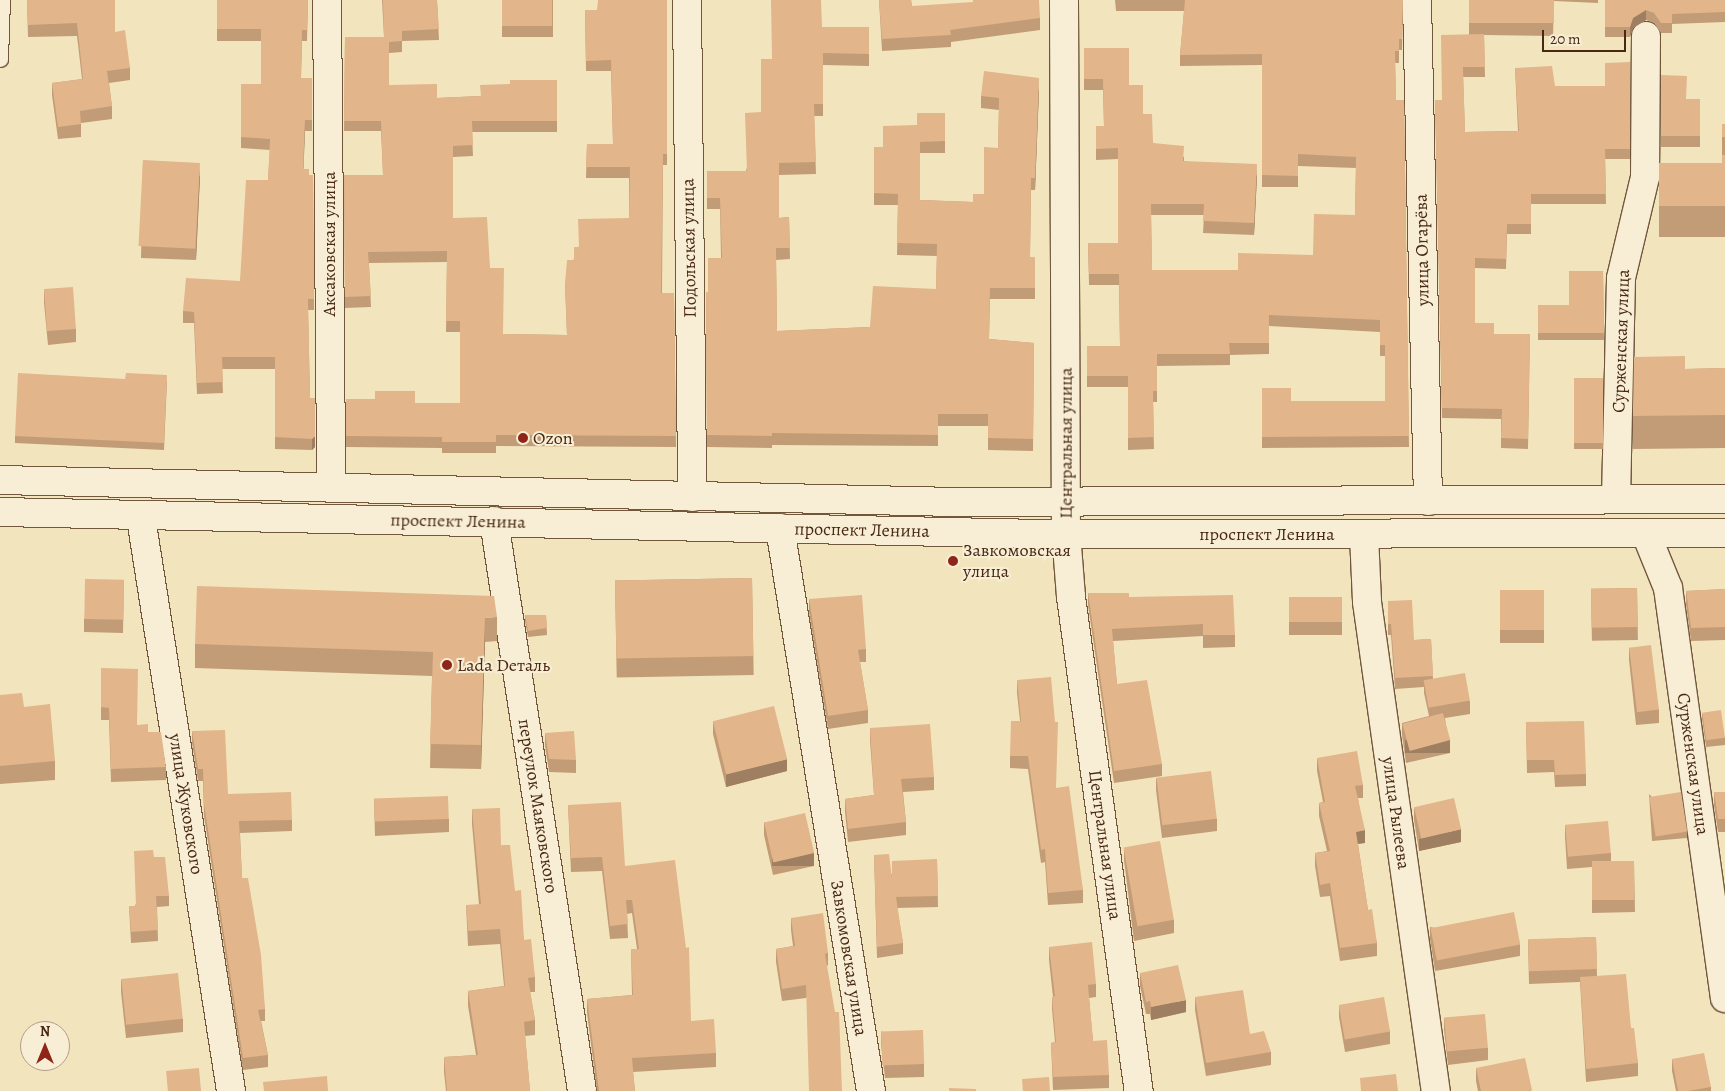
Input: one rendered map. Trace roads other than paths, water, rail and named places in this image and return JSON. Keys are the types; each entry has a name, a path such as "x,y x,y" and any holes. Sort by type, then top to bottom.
{"street":[{"name":"Аксаковская улица","path":"327,0 331,488"},
{"name":"Подольская улица","path":"687,0 692,497"},
{"name":"Центральная улица","path":"1064,0 1066,533 1071,597 1139,1091"},
{"name":"улица Огарёва","path":"1417,0 1428,501"},
{"name":"Сурженская улица","path":"1616,499 1620,278 1654,177 1646,36"},
{"name":"проспект Ленина","path":"0,480 692,497 1428,501 1725,499"},
{"name":"проспект Ленина","path":"0,512 141,518 494,521 1066,533 1364,535 1725,533"},
{"name":"улица Жуковского","path":"141,518 231,1091"},
{"name":"переулок Маяковского","path":"494,521 582,1091"},
{"name":"Завкомовская улица","path":"780,528 871,1091"},
{"name":"Сурженская улица","path":"1646,534 1668,588 1725,998"},
{"name":"улица Рылеева","path":"1364,535 1369,612 1436,1091"}],"lane":[{"path":"0,59 2,0"}],"place":[{"name":"Ozon","path":"523,438"},
{"name":"Завкомовская улица","path":"953,561"},
{"name":"Lada Dеталь","path":"447,665"}]}
